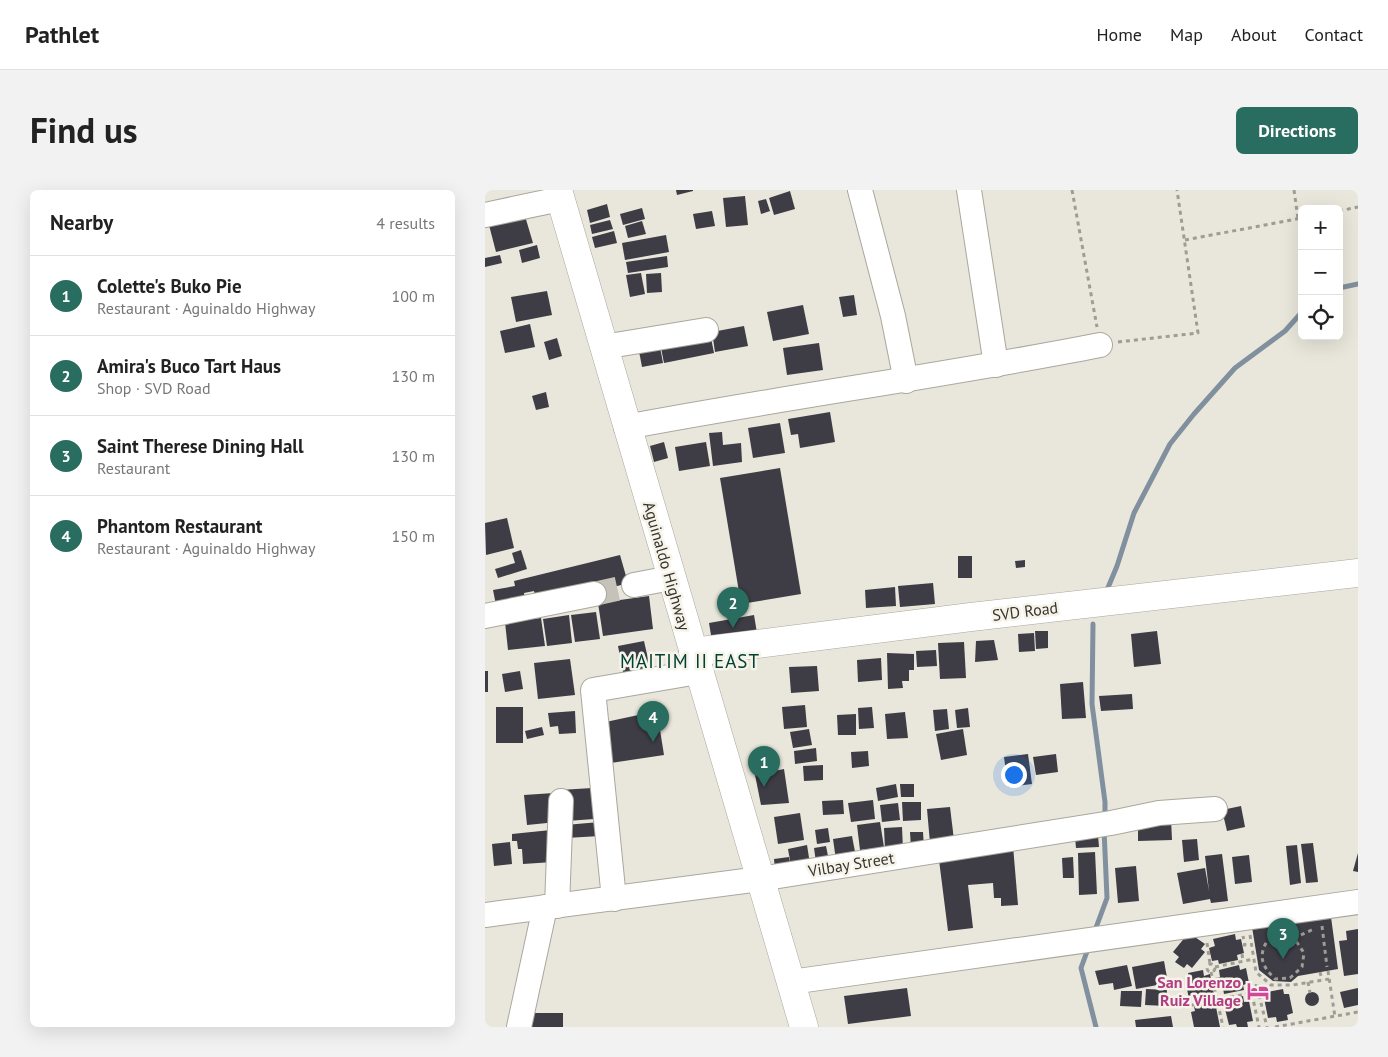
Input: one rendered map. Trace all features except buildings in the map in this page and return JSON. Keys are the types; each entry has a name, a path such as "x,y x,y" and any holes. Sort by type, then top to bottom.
{"main road":[{"name":"Aguinaldo Highway","path":"559,195 804,1027"},
{"name":"SVD Road","path":"696,662 971,617 1358,573"}],"street":[{"path":"861,190 893,316 906,381"},
{"path":"969,190 996,366"},
{"path":"485,215 559,195"},
{"path":"603,347 706,330"},
{"path":"627,427 722,409 996,366 1100,345"},
{"path":"634,585 671,578"},
{"path":"485,616 594,594"},
{"path":"614,899 593,690 696,662"},
{"path":"519,1027 561,862 561,801"},
{"name":"Vilbay Street","path":"485,915 760,879 1102,825 1159,813 1215,809"},
{"path":"791,982 1358,902"}],"path":[{"path":"1072,190 1100,345 1197,333 1177,190"},
{"path":"1294,190 1298,209"},
{"path":"1343,210 1358,207"},
{"path":"1185,240 1298,218"},
{"path":"1294,938 1322,926 1335,1017"},
{"path":"1249,928 1257,972 1271,985 1329,978"},
{"path":"1285,933 1294,938 1304,953 1302,966 1290,978 1275,978 1265,969 1261,952 1267,941 1285,933"},
{"path":"1205,935 1210,964 1207,968 1211,972 1223,1027"},
{"path":"1242,954 1243,961"},
{"path":"1210,964 1215,967 1254,959"},
{"path":"1211,972 1215,971 1215,967"},
{"path":"1320,972 1322,980"},
{"path":"1265,980 1260,987 1261,992 1259,995 1267,1027"},
{"path":"1308,982 1310,993"},
{"path":"1259,1027 1252,994 1254,986 1260,987"},
{"path":"1183,1007 1252,994 1259,995"},
{"path":"1275,1027 1358,1012"}],"waterway":[{"path":"1343,287 1358,284"},
{"path":"1107,590 1134,513 1170,444 1235,368 1285,331 1298,316"},
{"path":"1093,624 1092,704 1105,802 1105,818"},
{"path":"1094,933 1107,898 1104,829"},
{"path":"1089,946 1081,968 1096,1027"}],"tunnel":[{"path":"594,594 634,585"}],"place":[{"name":"Amira's Buco Tart Haus","path":"733,628"},
{"name":"Phantom Restaurant","path":"653,742"},
{"name":"Colette's Buko Pie","path":"764,787"},
{"name":"Saint Therese Dining Hall","path":"1283,959"},
{"name":"San Lorenzo Ruiz Village","path":"1258,991"}],"district":[{"name":"MAITIM II EAST","path":"690,661"}]}
